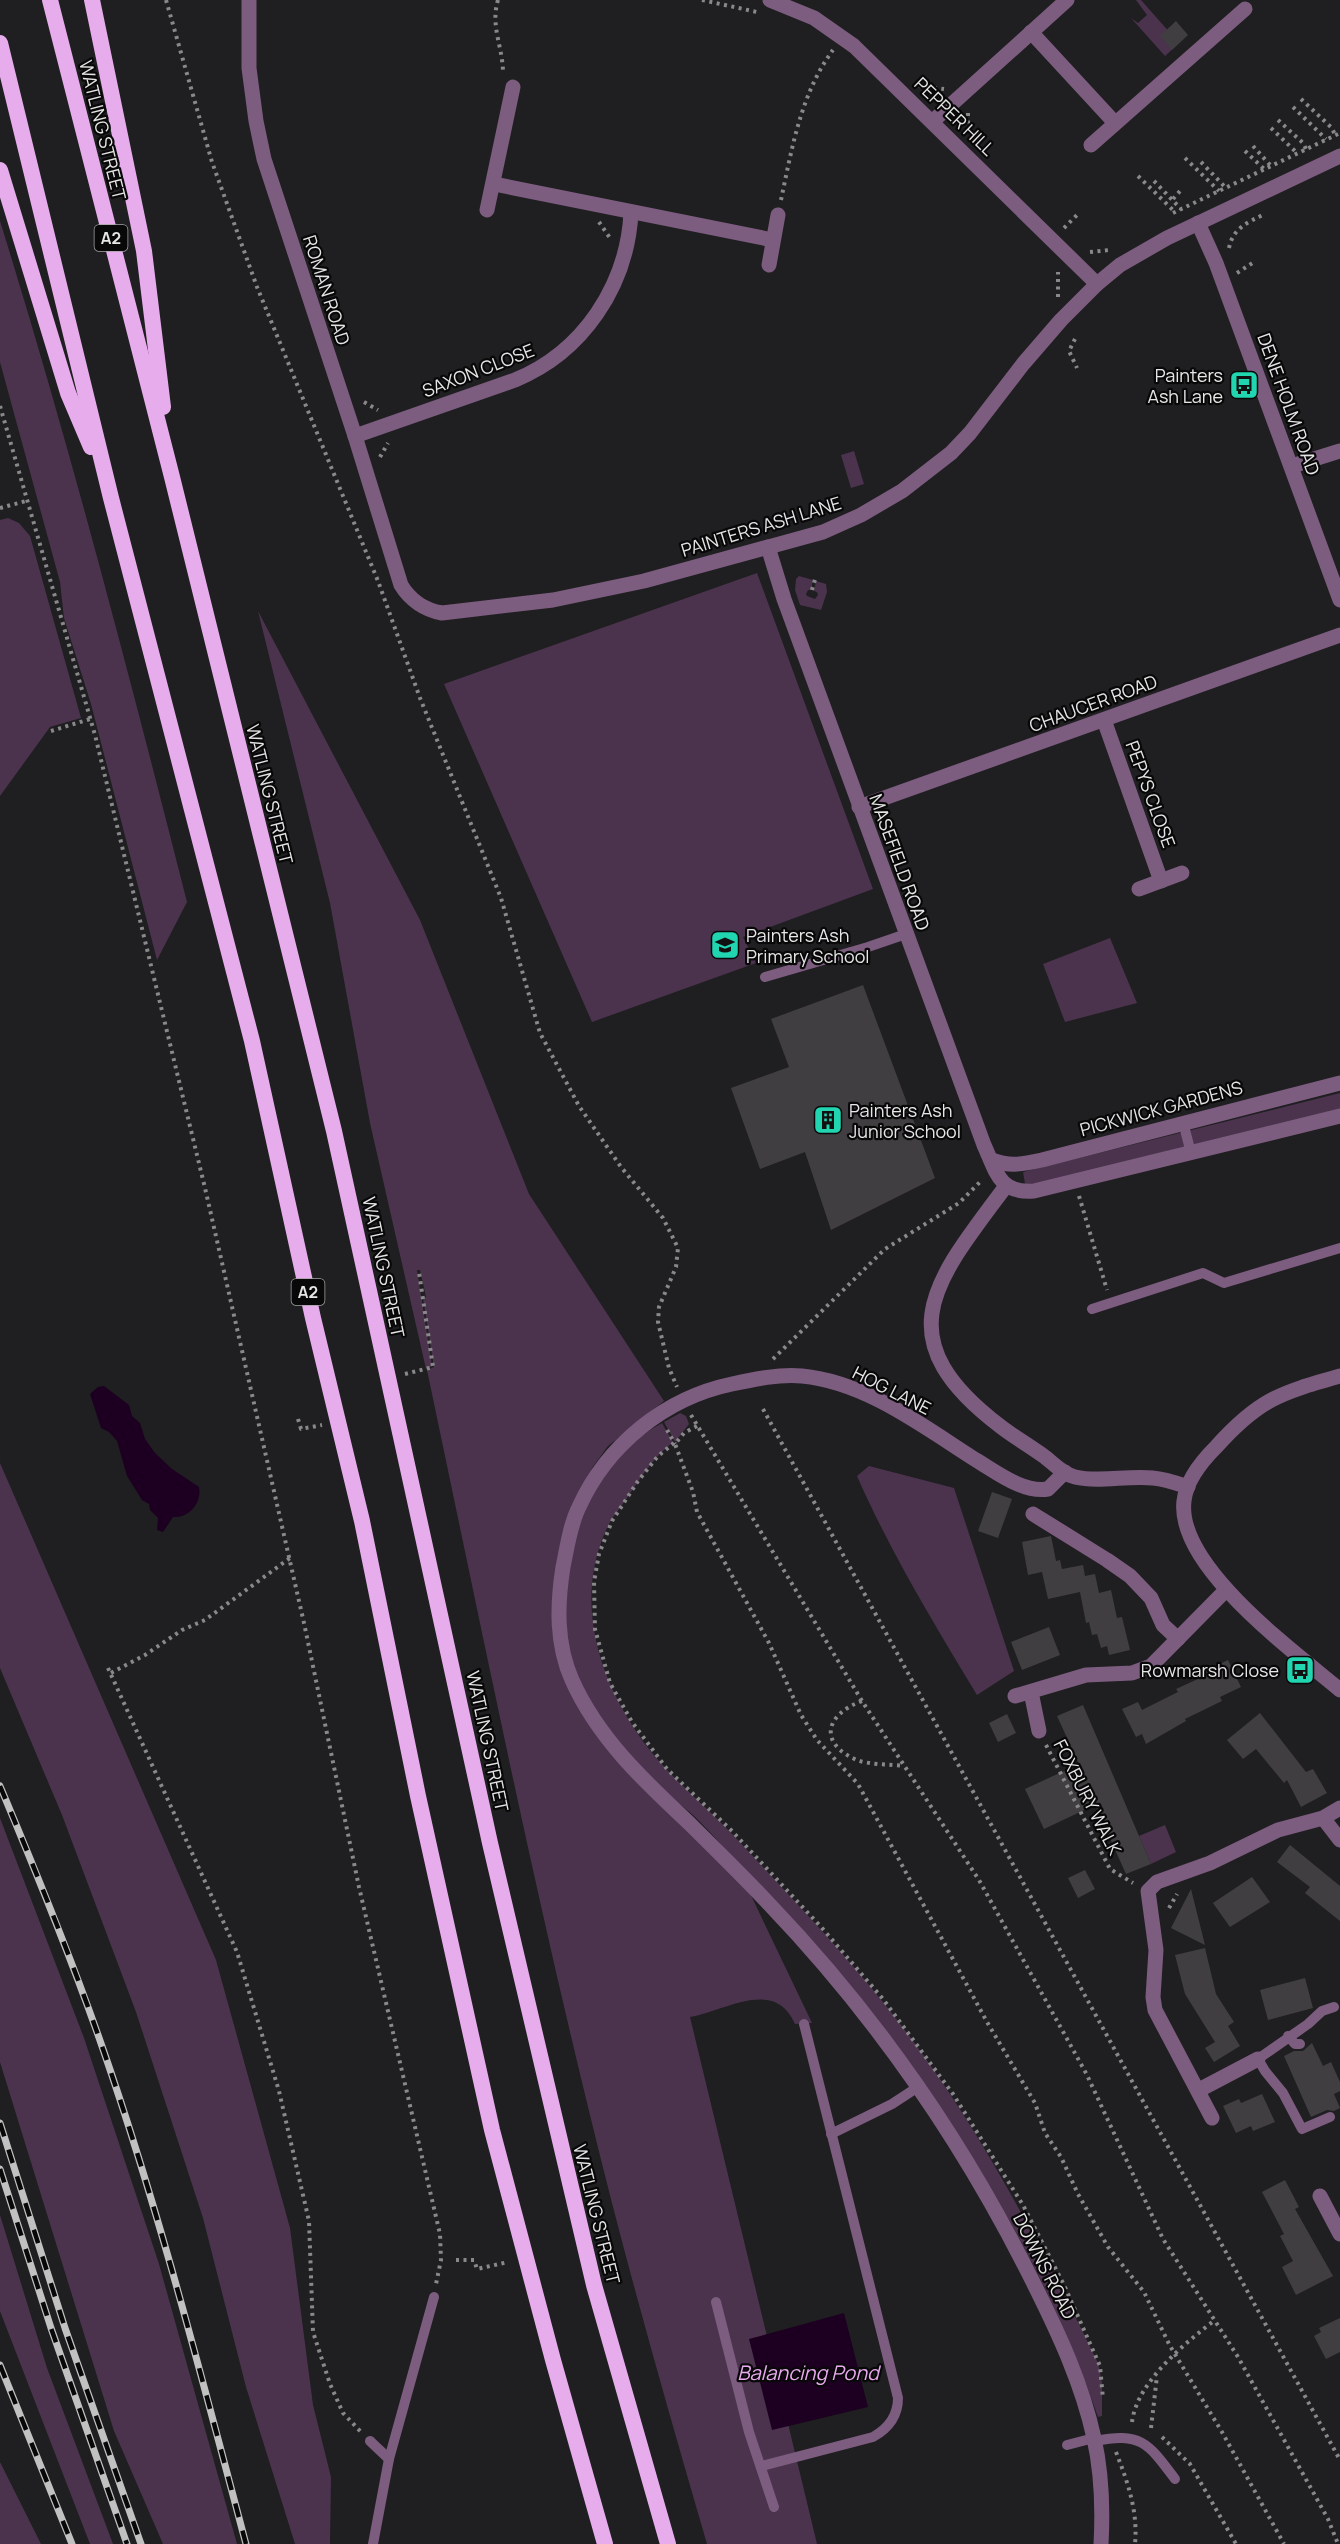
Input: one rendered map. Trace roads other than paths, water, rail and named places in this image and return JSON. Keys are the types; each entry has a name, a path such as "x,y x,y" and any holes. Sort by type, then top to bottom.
{"highway":[{"name":"WATLING STREET","path":"50,0 172,477 334,1131 549,2098 594,2285 668,2544"},
{"path":"92,0 144,251 172,477"},
{"name":"A2","path":"0,43 111,498 252,1041 362,1521 418,1796 492,2130 605,2544"},
{"path":"0,170 68,393 111,498"}],"street":[{"name":"ROMAN ROAD","path":"249,0 250,77 264,159 355,436 401,585"},
{"path":"933,121 1067,0"},
{"name":"PEPPER HILL","path":"766,7 792,3 854,46 1097,284"},
{"path":"1091,145 1245,9"},
{"path":"1031,32 1114,123"},
{"path":"488,210 513,87"},
{"name":"PAINTERS ASH LANE","path":"401,585 410,597 424,607 447,613 553,600 617,587 768,547 823,532 846,522 889,499 939,464 970,433 1043,340 1097,284 1144,250 1340,156"},
{"path":"494,184 773,240"},
{"name":"SAXON CLOSE","path":"355,436 515,380 537,370 563,351 594,318 609,294 627,245 631,213"},
{"path":"769,265 778,215"},
{"name":"DENE HOLM ROAD","path":"1198,223 1216,263 1340,600"},
{"path":"1292,466 1340,451"},
{"name":"MASEFIELD ROAD","path":"768,547 784,599 859,807 984,1145 998,1177 1006,1186"},
{"name":"CHAUCER ROAD","path":"859,807 1340,635"},
{"name":"PEPYS CLOSE","path":"1104,720 1161,881"},
{"path":"1139,888 1182,873"},
{"name":"PICKWICK GARDENS","path":"992,1160 1006,1165 1020,1165 1340,1083"},
{"path":"1188,1487 1152,1478 1076,1477 1065,1472 982,1411 946,1371 935,1353 930,1338 932,1305 941,1281 1006,1186 1019,1191 1034,1191 1340,1116"},
{"name":"HOG LANE","path":"879,2035 832,1975 775,1910 624,1760 592,1716 574,1684 564,1659 560,1633 559,1594 577,1509 598,1472 622,1443 654,1418 683,1401 717,1387 787,1375 810,1377 852,1390 893,1409 1028,1488 1048,1489 1065,1472"},
{"path":"1340,1376 1295,1389 1257,1407 1238,1422 1211,1452 1188,1487 1184,1510 1190,1533 1206,1565 1226,1590 1340,1690"},
{"path":"1033,1515 1130,1576 1151,1598 1161,1622 1178,1639"},
{"path":"1015,1696 1086,1676 1140,1672 1155,1664 1226,1590"},
{"path":"1031,1692 1039,1731"},
{"path":"1212,2118 1155,2010 1153,1997 1156,1957 1148,1891 1157,1882 1210,1863 1275,1831 1323,1818 1340,1808"},
{"path":"1323,1818 1340,1840"},
{"name":"DOWNS ROAD","path":"879,2035 918,2087 976,2179 1024,2264 1070,2360 1094,2440 1102,2488 1101,2544"},
{"path":"1199,2090 1258,2059"},
{"path":"1320,2196 1340,2234"}],"lane":[{"path":"765,977 906,934"},
{"path":"1183,1122 1191,1153"},
{"path":"1092,1309 1203,1273 1224,1283 1340,1248"},
{"path":"1302,2129 1283,2093 1258,2059 1288,2036 1315,2024 1326,2006"},
{"path":"762,2466 873,2437 885,2431 898,2411 898,2398 804,2024"},
{"path":"1288,2036 1295,2044 1300,2044"},
{"path":"831,2134 892,2104 918,2087"},
{"path":"1296,2139 1302,2129 1330,2117"},
{"path":"373,2544 389,2459 434,2297"},
{"path":"716,2302 749,2432 774,2507"},
{"path":"1067,2445 1120,2436 1144,2444 1156,2454 1175,2479"},
{"path":"369,2441 389,2459"}],"water":[{"path":"104,1386 129,1405 132,1416 140,1423 145,1439 155,1453 172,1469 199,1487 198,1499 193,1508 184,1515 173,1517 163,1532 157,1530 158,1518 150,1510 149,1504 142,1500 127,1476 117,1441 109,1432 101,1428 90,1394 98,1387"},
{"name":"Balancing Pond","path":"844,2313 868,2407 772,2430 749,2339"}],"railway":[{"path":"0,1786 92,2018 144,2174 180,2297 246,2544"},
{"path":"0,2123 65,2328 141,2544"},
{"path":"0,2169 51,2328 127,2544"},
{"path":"0,2365 72,2544"}],"place":[{"name":"Painters Ash Lane","path":"1244,385"},
{"name":"Painters Ash Primary School","path":"725,945"},
{"name":"Painters Ash Junior School","path":"828,1120"},
{"name":"Rowmarsh Close","path":"1300,1670"}]}
